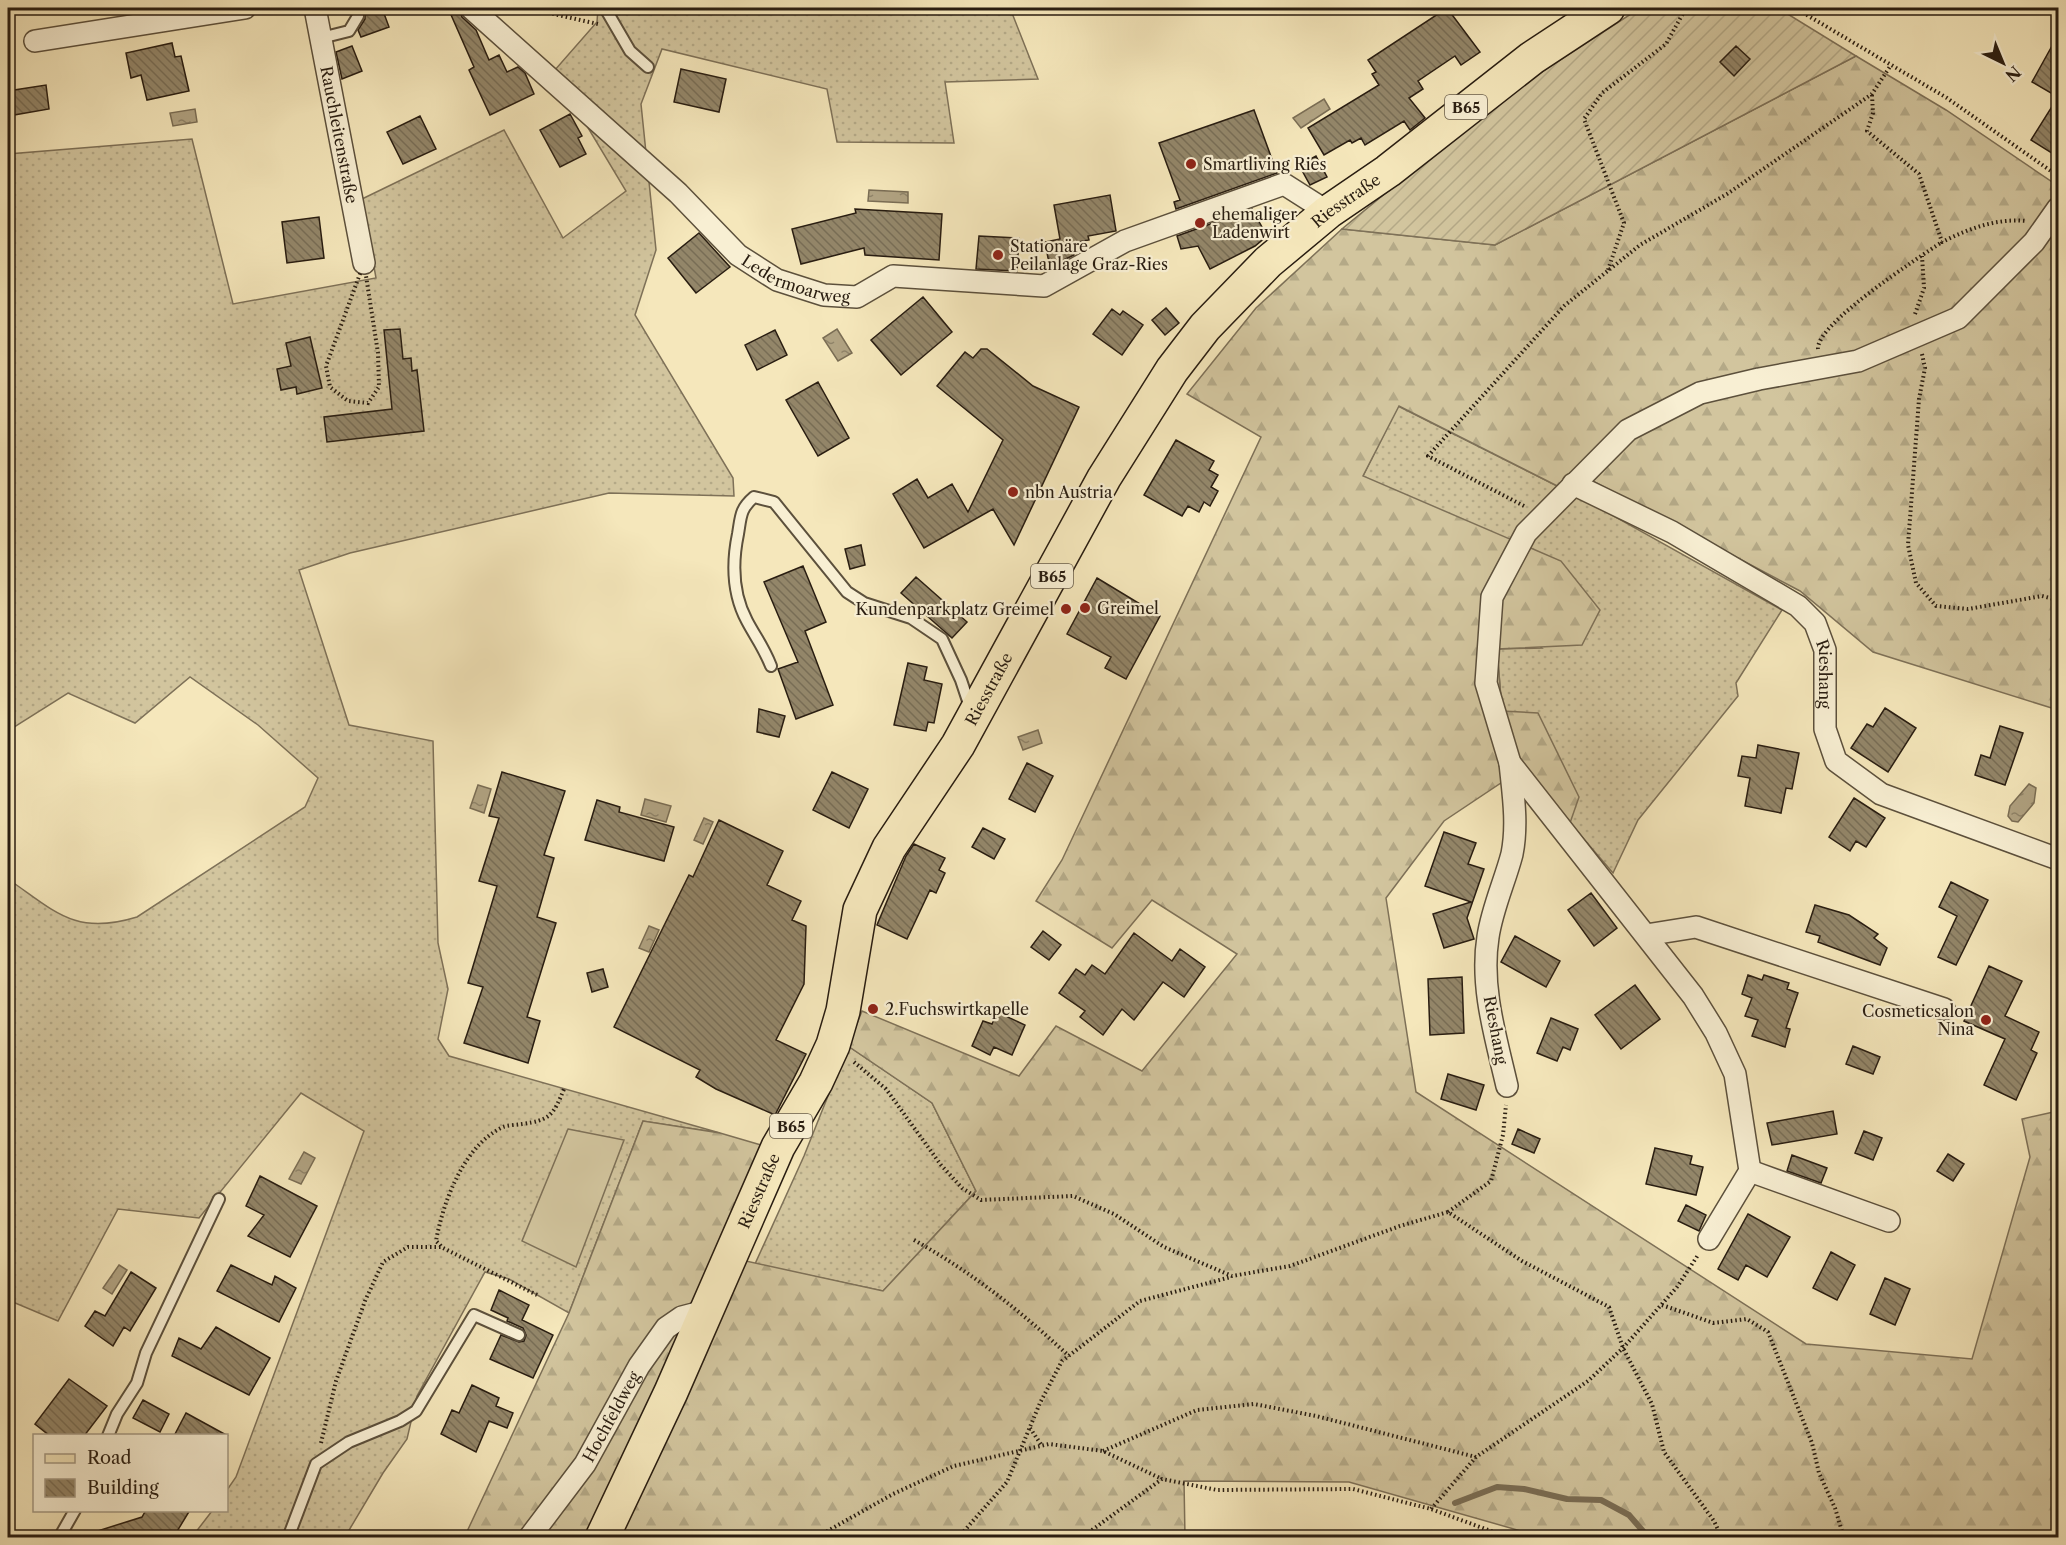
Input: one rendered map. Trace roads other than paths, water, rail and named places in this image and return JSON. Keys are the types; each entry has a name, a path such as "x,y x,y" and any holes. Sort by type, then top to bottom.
{"main road":[{"name":"Riesstraße","path":"602,1538 671,1392 778,1147 816,1082 833,1045 843,1011 860,910 889,848 958,745 1104,478 1172,370 1205,327 1268,262 1328,212 1388,171 1532,58 1608,8"}],"street":[{"path":"35,41 245,8"},
{"name":"Rauchleitenstraße","path":"315,8 364,263"},
{"name":"Ledermoarweg","path":"471,8 678,193 738,255 777,280 824,295 857,297 893,276 1044,286 1125,241 1284,184 1328,212"},
{"name":"Rieshang","path":"1507,1086 1490,1012 1487,975 1488,937 1512,852 1515,826 1510,763 1486,683 1492,597 1526,533 1628,430 1700,393 1858,361 1958,318 2034,242 2053,216"},
{"name":"Rieshang","path":"1573,484 1672,532 1798,606 1815,623 1825,650 1825,729 1836,761 1881,794 2058,859"},
{"name":"Rieshang","path":"1510,763 1693,996 1716,1033 1735,1074 1750,1171"},
{"path":"1646,935 1696,927 1944,1009"},
{"path":"1709,1239 1750,1171 1889,1221"},
{"name":"Hochfeldweg","path":"529,1538 585,1464 639,1366 666,1328 682,1317 705,1311"}],"lane":[{"path":"605,8 630,51 648,67"},
{"path":"321,38 349,31 358,16"},
{"path":"771,666 763,644 746,620 735,588 733,558 743,507 754,497 774,502 847,592 864,603 910,618 942,639 961,680 973,719"},
{"path":"109,1434 117,1414 137,1383 146,1353 219,1198"},
{"path":"288,1538 316,1464 349,1442 400,1421 416,1411 474,1315 519,1335"},
{"path":"59,1538 74,1512"}],"water":[{"path":"1324,99 1330,109 1301,128 1293,118"},
{"path":"195,109 197,122 173,126 170,113"},
{"path":"869,190 908,192 908,203 868,201"},
{"path":"837,329 852,353 838,361 823,338"},
{"path":"1038,730 1042,743 1023,750 1018,737"},
{"path":"2029,784 2036,788 2034,803 2018,822 2012,821 2008,816 2010,806"},
{"path":"478,785 491,789 484,813 470,808"},
{"path":"645,799 671,806 666,822 641,815"},
{"path":"704,818 713,822 703,844 694,840"},
{"path":"649,926 659,930 649,952 639,948"},
{"path":"304,1152 315,1158 301,1184 289,1179"},
{"path":"119,1265 127,1270 112,1294 103,1288"}],"waterway":[{"path":"1455,1503 1497,1487 1524,1489 1567,1499 1601,1500 1629,1515 1649,1538"}],"place":[{"name":"Smartliving Ries","path":"1191,164"},
{"name":"ehemaliger Ladenwirt","path":"1200,223"},
{"name":"Stationäre Peilanlage Graz-Ries","path":"998,255"},
{"name":"nbn Austria","path":"1013,492"},
{"name":"Greimel","path":"1085,608"},
{"name":"Kundenparkplatz Greimel","path":"1066,609"},
{"name":"2.Fuchswirtkapelle","path":"873,1009"},
{"name":"Cosmeticsalon Nina","path":"1986,1020"}]}
